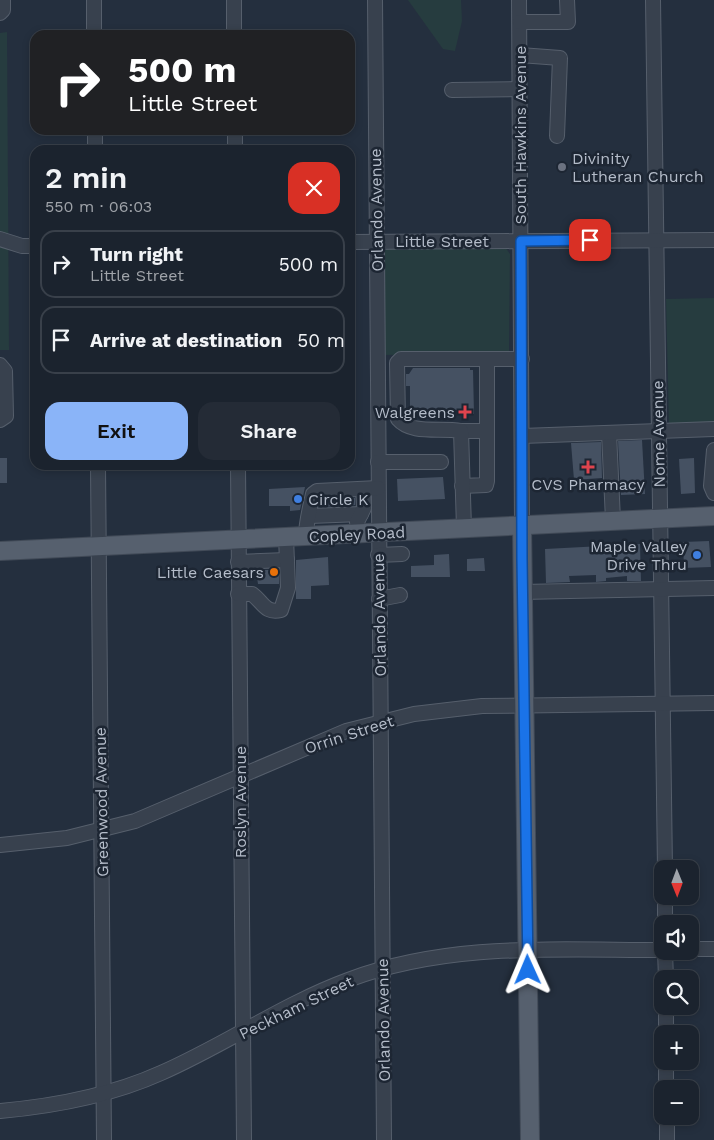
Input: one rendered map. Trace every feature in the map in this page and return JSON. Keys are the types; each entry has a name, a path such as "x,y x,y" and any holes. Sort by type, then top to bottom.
{"main road":[{"name":"Copley Road","path":"0,551 714,516"},
{"name":"South Hawkins Avenue","path":"522,525 530,1140"}],"street":[{"path":"0,13 3,0"},
{"path":"94,0 94,30"},
{"path":"234,0 234,30"},
{"name":"Orlando Avenue","path":"375,0 384,1140"},
{"name":"South Hawkins Avenue","path":"520,0 522,525"},
{"path":"520,22 568,22 567,0"},
{"name":"Nome Avenue","path":"653,0 664,860"},
{"path":"520,54 560,58 557,136"},
{"path":"452,90 520,89"},
{"path":"0,239 29,246"},
{"name":"Little Street","path":"355,242 714,240"},
{"path":"487,431 461,431 446,428 409,429 404,426 398,419 397,363 401,359 522,359"},
{"path":"462,486 486,485 487,359"},
{"path":"0,365 5,371 6,416 0,420"},
{"path":"522,436 714,429"},
{"path":"461,431 464,528"},
{"path":"609,433 612,520"},
{"path":"714,450 711,486 714,492"},
{"path":"378,462 441,462"},
{"name":"Greenwood Avenue","path":"98,470 104,1140"},
{"name":"Roslyn Avenue","path":"238,470 244,1140"},
{"path":"306,536 306,522 310,516 313,494 317,491 378,488"},
{"path":"357,534 356,525 364,508 363,489"},
{"path":"310,516 361,514"},
{"path":"333,515 334,535"},
{"path":"238,594 252,594 263,608 276,612 282,610 288,588 286,537"},
{"path":"378,555 402,554"},
{"path":"238,562 287,560"},
{"path":"522,592 714,588"},
{"path":"379,599 400,595"},
{"name":"Orrin Street","path":"0,845 37,842 101,831 158,813 319,741 380,721 467,707 714,703"},
{"path":"699,950 714,949"},
{"name":"Peckham Street","path":"0,1111 46,1106 103,1094 161,1073 325,989 384,968 424,958 527,951 654,950"},
{"path":"666,1140 667,1125"}],"green space":[{"path":"408,0 461,0 462,21 455,51 443,49"},
{"path":"7,32 9,350 0,350 0,33"},
{"path":"505,247 510,254 509,353 384,355 381,253 388,248"},
{"path":"714,298 714,425 669,427 666,299"}],"building":[{"path":"413,368 470,368 470,370 473,370 474,414 458,415 458,410 410,411 410,386 406,386 406,374 409,374"},
{"path":"642,440 645,494 621,495 618,441"},
{"path":"601,442 602,478 574,480 571,443"},
{"path":"0,458 7,458 7,483 0,483"},
{"path":"694,458 695,493 681,494 679,459"},
{"path":"443,477 445,499 398,501 397,479"},
{"path":"305,487 300,510 290,511 290,506 269,506 269,489"},
{"path":"355,498 355,505 319,507 321,500"},
{"name":"Maple Valley Drive Thru","path":"709,541 711,567 684,568 683,542"},
{"path":"640,544 641,581 627,581 627,576 606,578 606,581 596,582 596,575 569,576 570,582 546,583 545,549"},
{"path":"449,554 450,577 411,577 411,566 434,565 434,555"},
{"path":"328,557 329,585 311,586 311,599 296,599 296,560"},
{"path":"484,558 485,571 467,571 467,559"},
{"path":"256,570 279,570 279,584 258,584"}],"place":[{"name":"Divinity Lutheran Church","path":"562,167"},
{"name":"Walgreens","path":"465,412"},
{"name":"CVS Pharmacy","path":"588,467"},
{"name":"Circle K","path":"298,499"},
{"name":"Maple Valley Drive Thru","path":"697,555"},
{"name":"Little Caesars","path":"274,572"}],"route":[{"path":"528,970 521,491 521,241 590,240"}]}
